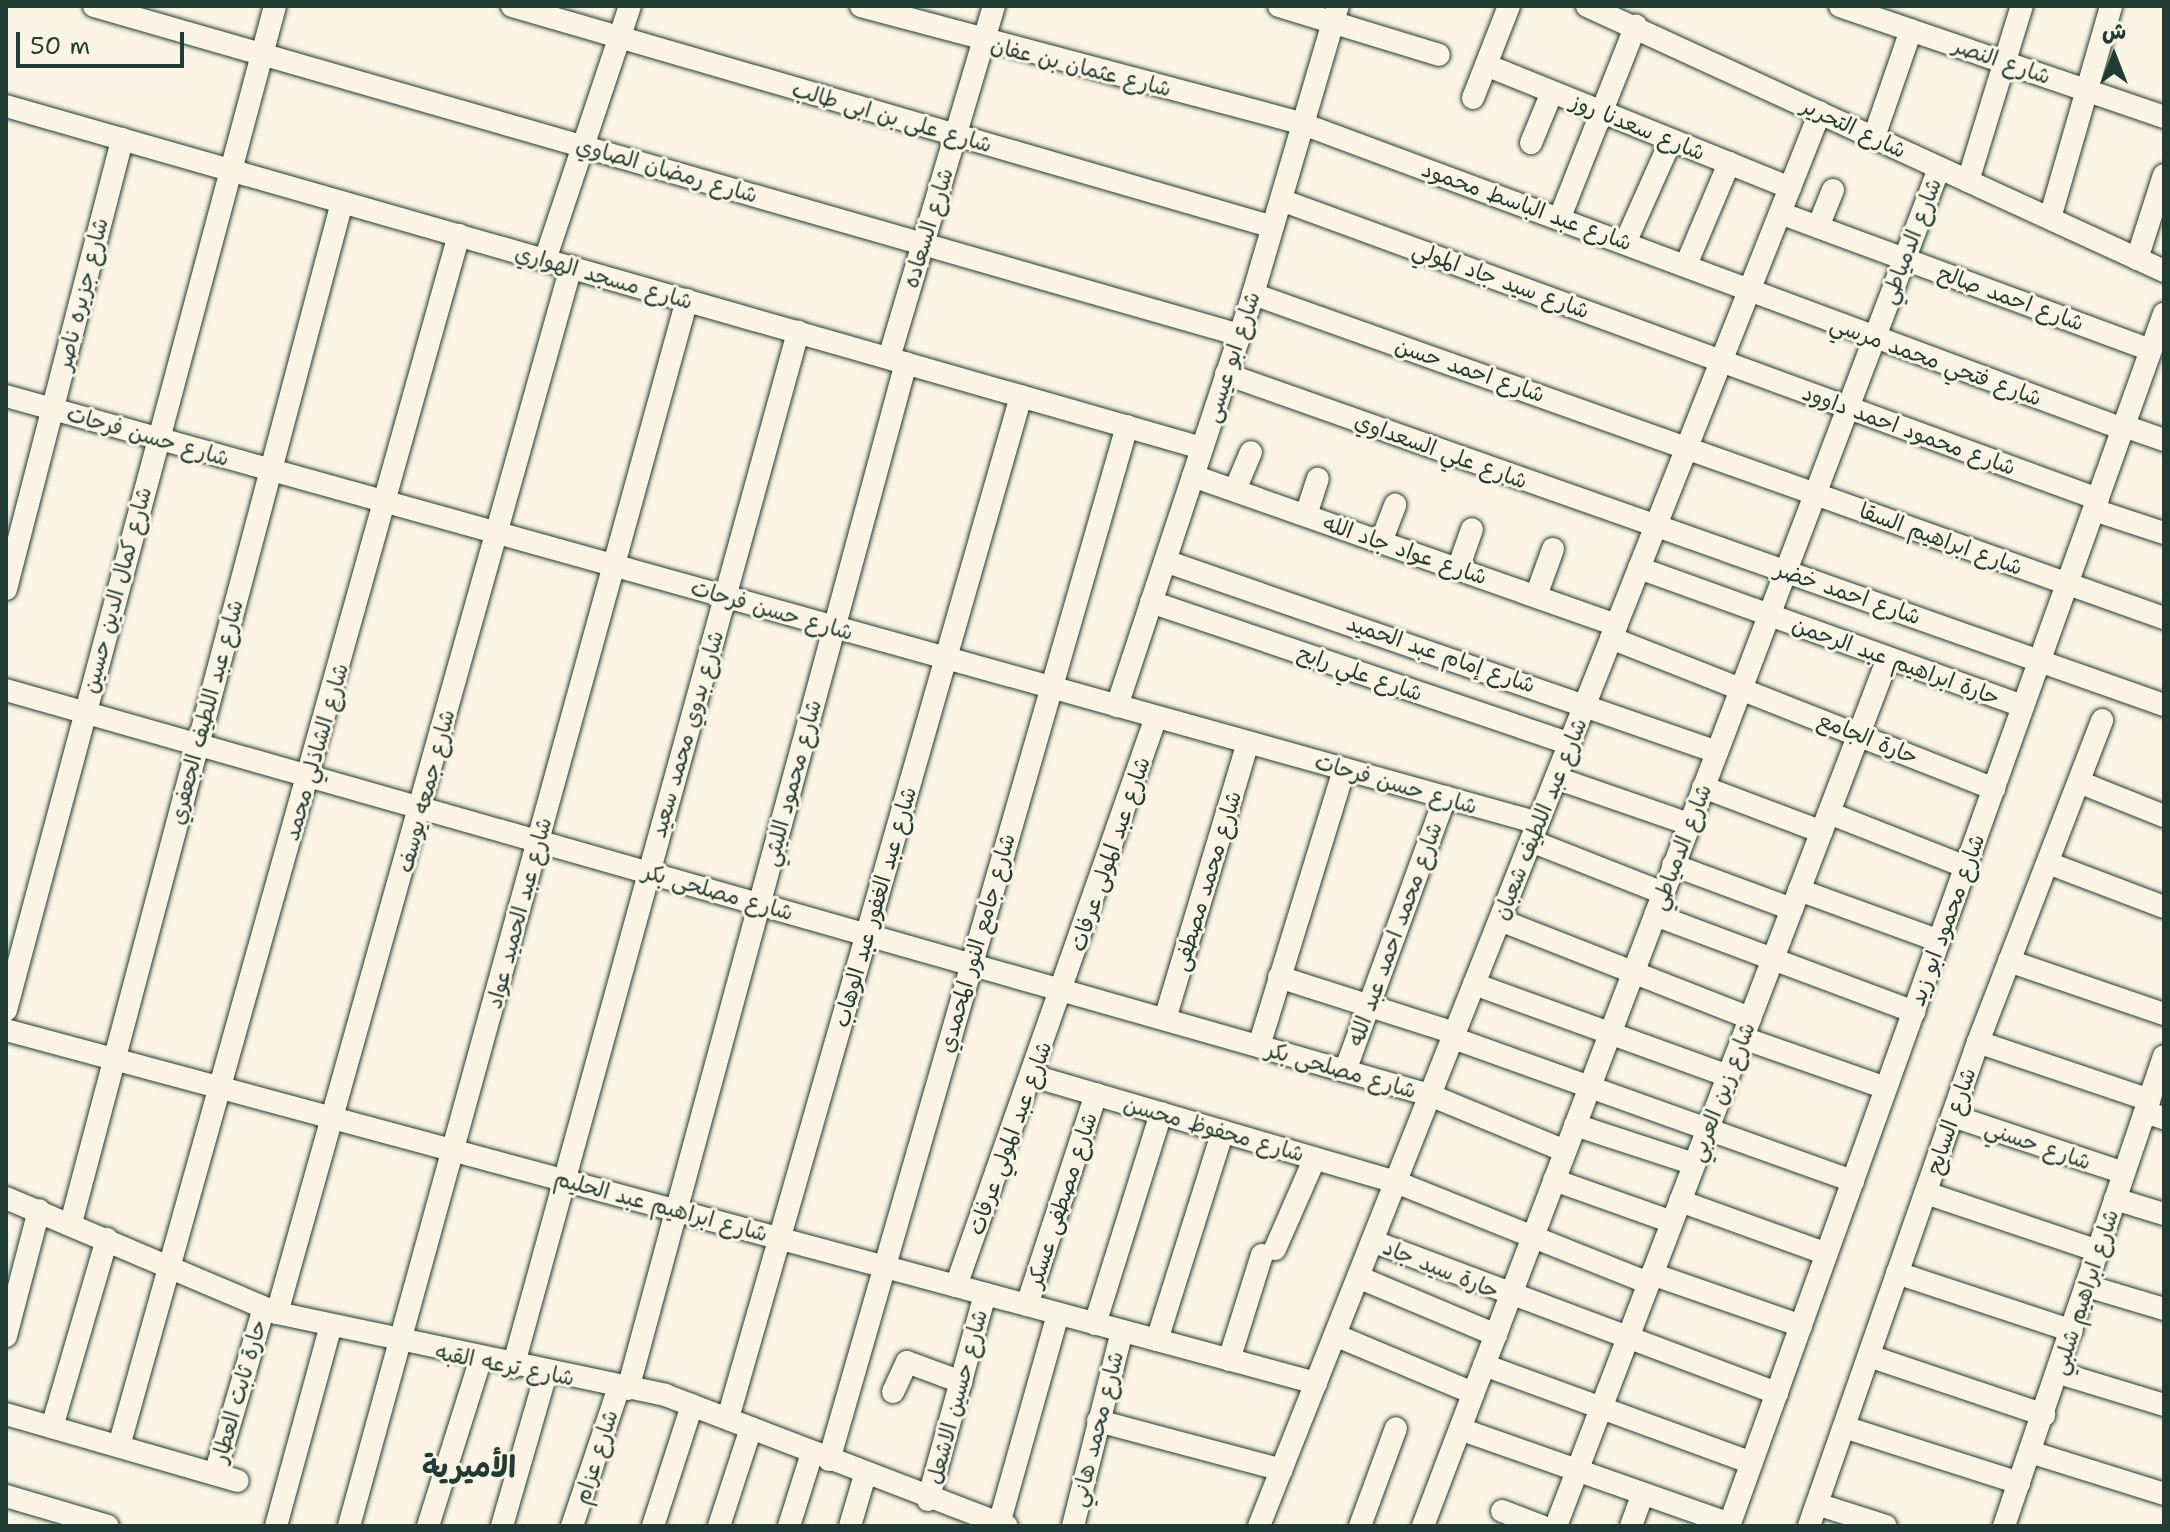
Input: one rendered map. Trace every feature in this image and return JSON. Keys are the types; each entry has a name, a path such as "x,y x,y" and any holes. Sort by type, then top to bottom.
{"street":[{"name":"شارع رمضان الصاوي","path":"94,6 1240,335"},
{"name":"شارع كمال الدين حسين","path":"6,1010 275,6"},
{"name":"شارع على بن ابى طالب","path":"512,6 1273,227"},
{"path":"545,260 630,6"},
{"name":"شارع عثمان بن عفان","path":"861,6 983,42 1303,124"},
{"name":"شارع السعاده","path":"897,361 923,244 994,6"},
{"path":"1279,6 1336,14 1439,55"},
{"path":"1473,98 1509,6"},
{"name":"شارع التحرير","path":"1587,6 1636,25 2164,271"},
{"name":"شارع النصر","path":"1840,6 2164,117"},
{"path":"1968,181 2022,6"},
{"path":"2050,218 2111,6"},
{"name":"شارع ابو عيسى","path":"1117,706 1253,294 1336,14"},
{"path":"1560,217 1636,25"},
{"path":"1874,137 1911,30"},
{"name":"شارع سعدنا روز","path":"1486,65 1790,188"},
{"path":"1531,143 1552,92"},
{"name":"شارع مسجد الهواري","path":"7,111 229,169 1202,448"},
{"name":"شارع عبد اللطيف شعبان","path":"1259,1526 1820,112"},
{"name":"شارع عبد الباسط محمود","path":"1303,124 1750,289"},
{"name":"شارع جزيره ناصر","path":"6,589 122,139"},
{"path":"1625,243 1671,140"},
{"path":"1686,265 1729,163"},
{"name":"شارع الدمياطي","path":"1428,1525 1473,1393 1939,168"},
{"path":"2137,259 2164,175"},
{"path":"1818,227 1833,190"},
{"name":"شارع سيد جاد المولي","path":"1281,200 1721,361"},
{"name":"شارع عبد اللطيف الجعفري","path":"71,1223 342,202"},
{"name":"شارع احمد صالح","path":"1780,213 2151,350"},
{"name":"شارع الشاذلي محمد","path":"119,1446 172,1269 459,235"},
{"name":"شارع جمعه يوسف","path":"270,1310 336,1119 571,267"},
{"name":"شارع فتحي محمد مرسي","path":"1750,289 1874,339 2164,440"},
{"name":"شارع احمد حسن","path":"1253,294 1815,493"},
{"name":"شارع عبد الحميد عواد","path":"349,1526 687,300"},
{"name":"شارع محمود ابو زيد","path":"1730,1525 2164,314"},
{"name":"شارع بدوي محمد سعيد","path":"513,1367 798,332"},
{"name":"شارع محمود الليثي","path":"624,1388 676,1211 834,627 897,361"},
{"name":"شارع محمود احمد داوود","path":"1721,361 2164,533"},
{"name":"شارع علي السعداوي","path":"1226,374 1656,527"},
{"name":"شارع حسن فرحات","path":"6,396 1445,797 1535,832 1663,893"},
{"name":"شارع عبد الغفور عبد الوهاب","path":"728,1418 1021,396"},
{"name":"شارع جامع النور المحمدي","path":"789,1526 820,1456 884,1267 1127,426"},
{"path":"1235,490 1251,452"},
{"name":"شارع عواد جاد الله","path":"1193,476 1536,596 1614,632"},
{"path":"1306,515 1318,479"},
{"name":"شارع ابراهيم السقا","path":"1815,493 2164,618"},
{"path":"1381,542 1395,505"},
{"name":"شارع احمد خضر","path":"1656,527 2164,705"},
{"path":"1458,569 1472,529"},
{"path":"1536,596 1553,549"},
{"name":"شارع إمام عبد الحميد","path":"1165,561 1586,703 1717,752"},
{"path":"1639,568 1769,615"},
{"name":"شارع علي رابح","path":"1151,602 1570,744"},
{"name":"حارة ابراهيم عبد الرحمن","path":"1769,615 2023,706"},
{"name":"حارة الجامع","path":"1614,632 1994,789"},
{"name":"شارع زين العربي","path":"1556,1526 1888,658"},
{"name":"شارع مصلحى بكر","path":"6,690 1430,1095 1565,1151"},
{"name":"شارع عبد المولى عرفات","path":"1063,990 1156,717"},
{"name":"شارع السايح","path":"1809,1526 1978,1042 2102,720"},
{"name":"شارع محمد مصطفى","path":"1165,1019 1248,742"},
{"path":"1259,1046 1344,769"},
{"path":"1556,778 1689,824"},
{"path":"2079,782 2164,816"},
{"path":"1703,787 1966,867"},
{"name":"شارع محمد احمد عبد الله","path":"1345,1071 1445,797"},
{"path":"2048,863 2164,907"},
{"path":"1673,865 1939,941"},
{"path":"1655,915 1914,1012"},
{"path":"1500,920 1632,974 1746,1028 1886,1088"},
{"path":"2009,961 2164,1014"},
{"path":"1279,977 1454,1035 1589,1088 1853,1181"},
{"path":"1474,984 1728,1076"},
{"name":"شارع عبد المولي عرفات","path":"956,1286 1063,990"},
{"name":"شارع ابراهيم عبد الحليم","path":"6,1030 1316,1383"},
{"path":"1978,1042 2153,1110"},
{"name":"شارع ابراهيم شلبي","path":"2011,1524 2019,1483 2059,1373 2115,1199 2153,1110 2164,1057"},
{"name":"شارع محفوظ محسن","path":"1033,1076 1396,1182 1532,1238 1801,1326"},
{"name":"شارع مصطفى عسكر","path":"1027,1305 1096,1094"},
{"path":"1095,1324 1161,1113"},
{"name":"شارع حسني","path":"1953,1116 2124,1173"},
{"path":"1575,1125 1694,1164"},
{"path":"1157,1340 1223,1131"},
{"path":"1229,1360 1268,1252 1315,1158"},
{"path":"1554,1180 1827,1254"},
{"path":"1926,1193 2098,1251"},
{"name":"شارع ترعه القبه","path":"6,1198 270,1310 330,1329 624,1388 692,1405 865,1475 938,1511 1003,1525"},
{"path":"2115,1199 2164,1214"},
{"path":"6,1336 39,1210"},
{"path":"52,1427 107,1239"},
{"name":"حارة سيد جاد","path":"1372,1241 1510,1297 1777,1393"},
{"path":"1897,1273 2072,1331"},
{"path":"1358,1277 1496,1335"},
{"path":"2087,1286 2164,1309"},
{"name":"شارع حسين الاشعل","path":"938,1511 961,1382 985,1294"},
{"name":"حارة ثابت العطار","path":"215,1474 270,1310"},
{"path":"1003,1525 1058,1314"},
{"path":"276,1526 330,1329"},
{"name":"شارع محمد هاني","path":"1073,1526 1122,1331"},
{"path":"1335,1335 1473,1393"},
{"path":"1869,1356 2044,1415"},
{"path":"428,1526 480,1361"},
{"path":"893,1392 907,1362 961,1382"},
{"path":"1484,1365 1752,1463"},
{"path":"2059,1373 2164,1405"},
{"path":"502,1526 546,1374"},
{"name":"شارع عزام","path":"572,1526 624,1388"},
{"path":"653,1526 692,1405"},
{"path":"6,1414 238,1481"},
{"path":"1098,1421 1282,1470"},
{"path":"1844,1427 2019,1483"},
{"path":"719,1526 751,1428"},
{"path":"1360,1526 1396,1428"},
{"path":"1460,1429 1576,1474 1730,1525"},
{"path":"2030,1452 2164,1494"},
{"path":"850,1526 865,1475"},
{"path":"6,1496 108,1526"},
{"path":"1631,1526 1642,1496"},
{"path":"1817,1504 1886,1526"},
{"path":"1502,1511 1541,1526"}],"district":[{"name":"الأميرية","path":"469,1467"}]}
